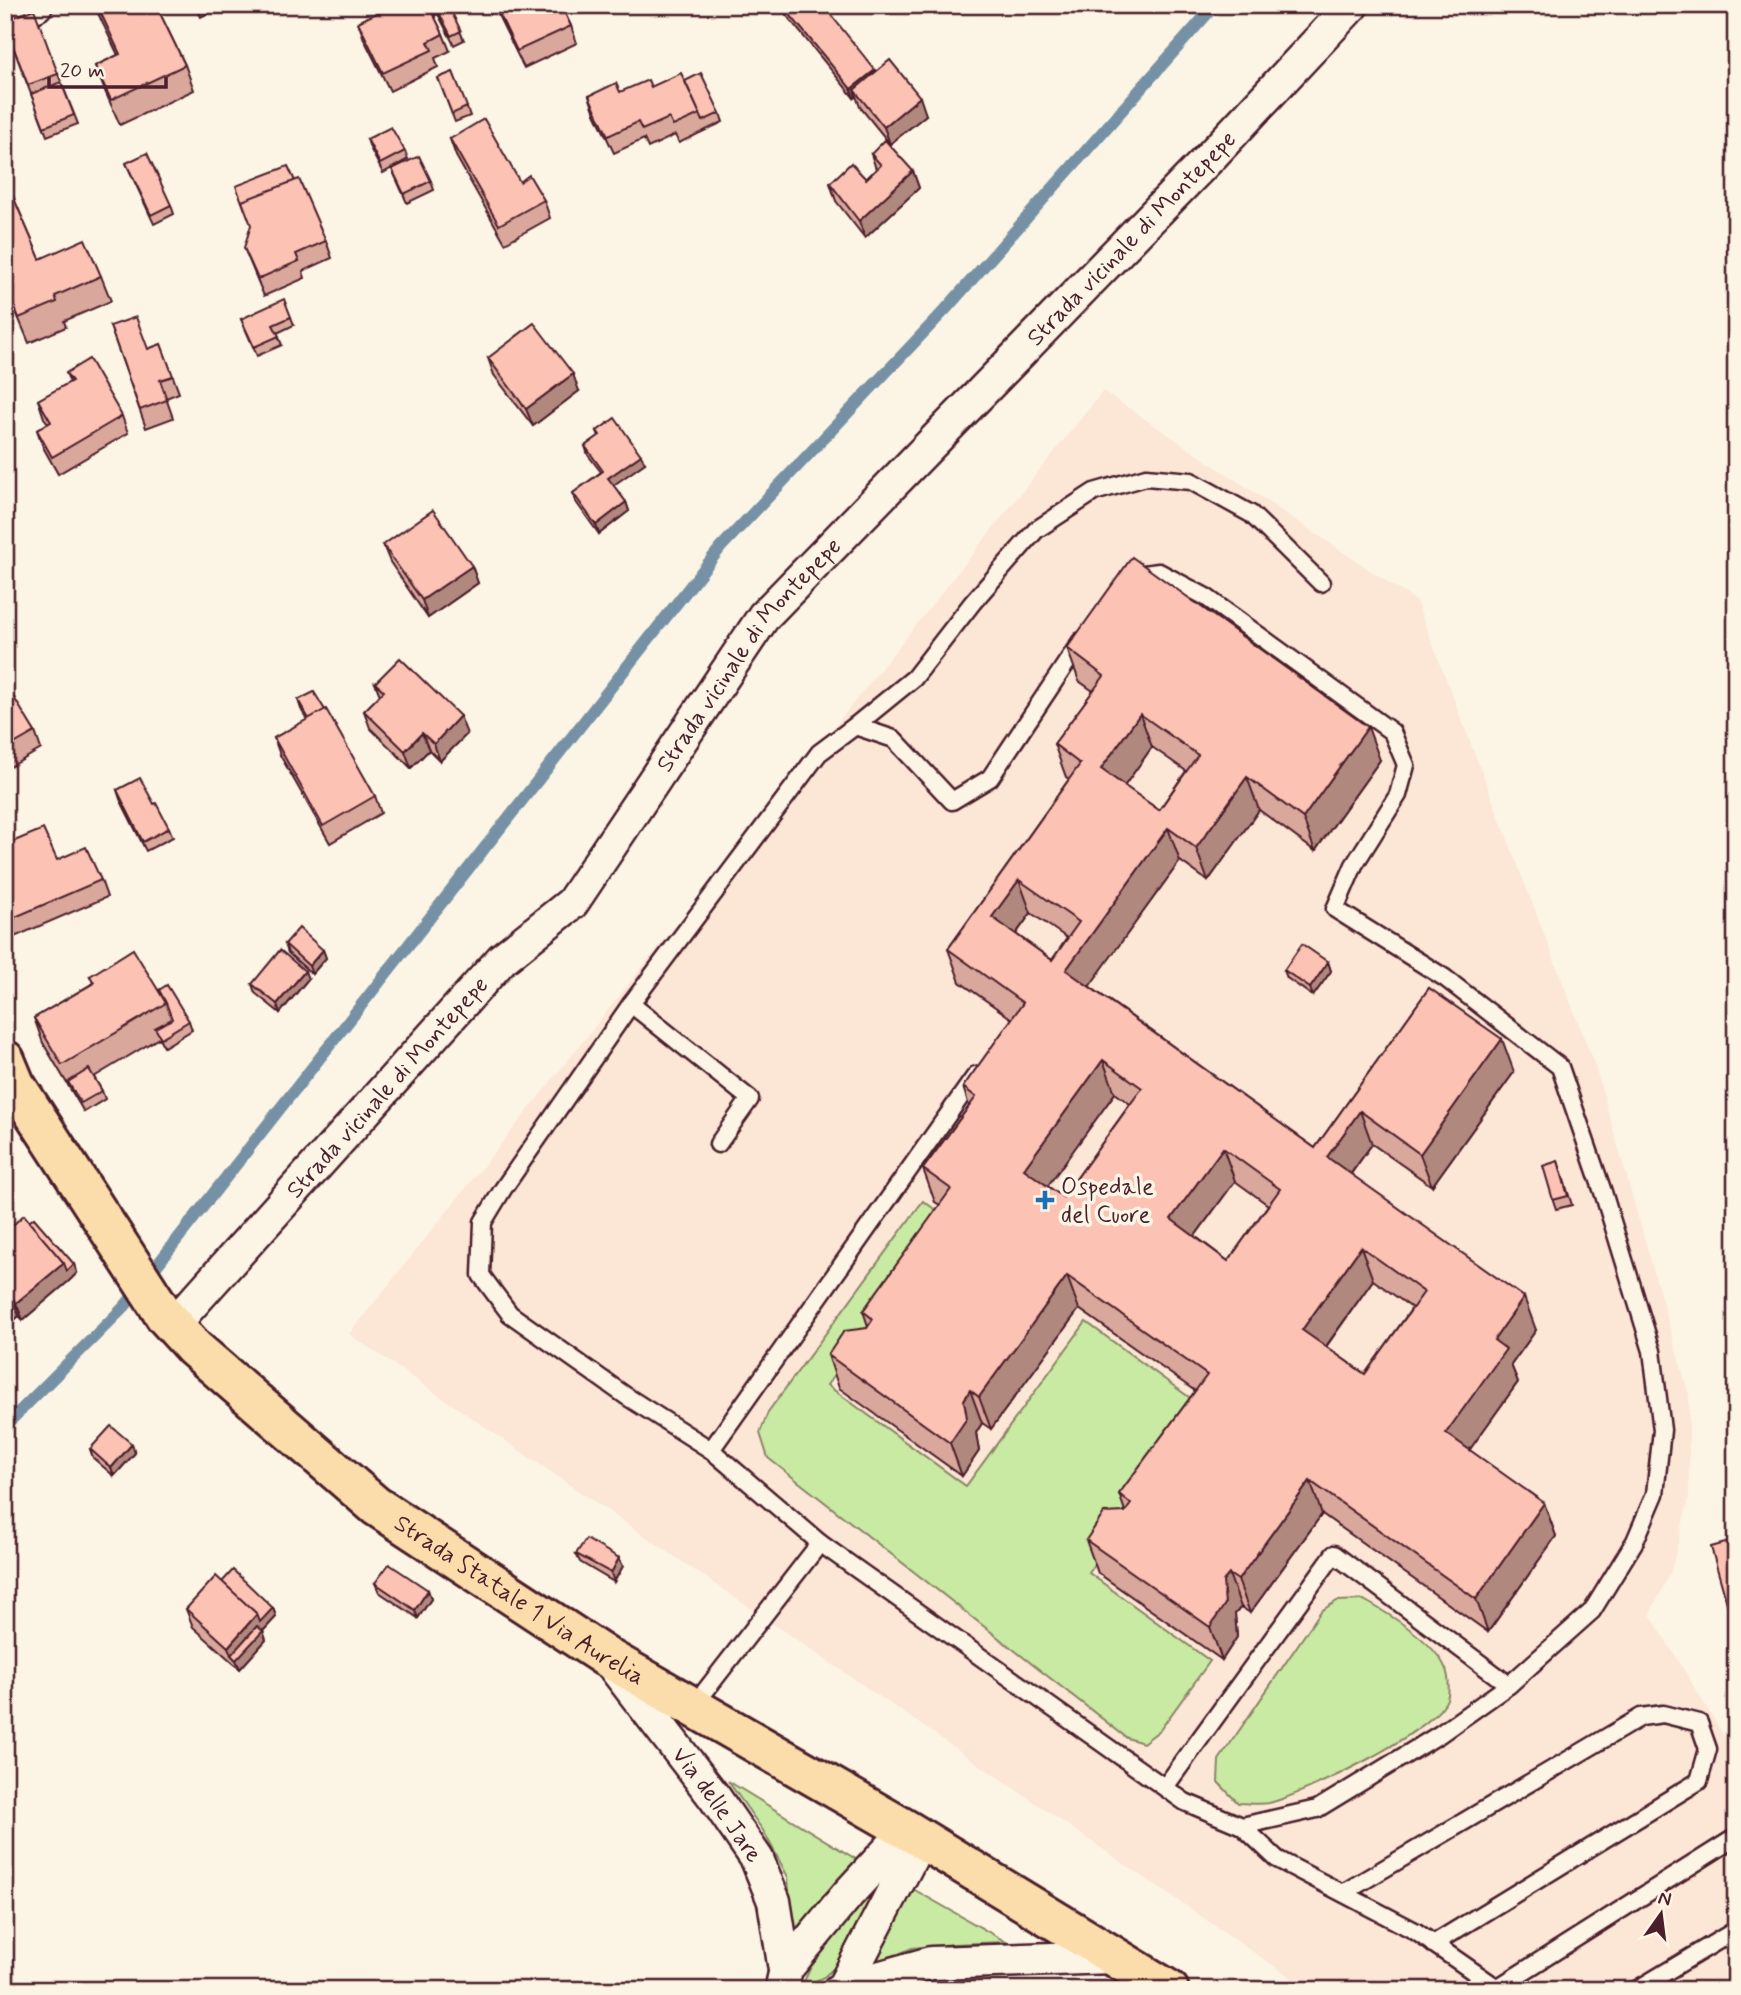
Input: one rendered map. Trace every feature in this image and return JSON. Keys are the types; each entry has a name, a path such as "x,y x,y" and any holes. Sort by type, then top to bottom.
{"main road":[{"name":"Strada Statale 1 Via Aurelia","path":"5,1060 15,1084 169,1320 194,1348 376,1506 606,1657 914,1834 1169,1990"}],"street":[{"path":"5,18 36,5"},
{"name":"Strada vicinale di Montepepe","path":"169,1320 204,1293 502,960 572,903 764,616 1212,155 1352,5"},
{"name":"Via delle Jare","path":"606,1657 715,1798 757,1859 774,1901 783,1980"},
{"path":"841,1989 914,1834"},
{"name":"Via delle Jare","path":"783,1980 848,1894 914,1834"},
{"path":"841,1989 931,1963 1114,1957"}],"lane":[{"path":"1321,583 1251,514 1191,481 1146,477 1094,492 1037,530 973,602 914,678 819,753 631,1004 483,1222 481,1275 510,1314 626,1396 711,1450 820,1543 1185,1802 1242,1826 1277,1859 1415,1931 1498,1989 1736,1837"},
{"path":"1124,576 1160,572 1206,597 1392,732 1406,765 1398,795 1354,865 1335,909 1446,978 1560,1067 1603,1192 1651,1351 1662,1430 1655,1494 1635,1541 1592,1611 1509,1685 1440,1734 1317,1809 1242,1826"},
{"path":"855,726 894,739 952,800 990,778 1087,632"},
{"path":"631,1004 750,1099 718,1144"},
{"path":"711,1450 985,1063"},
{"path":"692,1707 820,1543"},
{"path":"1165,1787 1334,1554 1509,1685"},
{"path":"1343,1893 1641,1717 1663,1714 1699,1723 1708,1749 1699,1781 1433,1944"},
{"path":"1636,1990 1736,1930"}],"shaded area":[{"name":"Ospedale del Cuore","path":"1103,391 1416,601 1595,1066 1689,1395 1689,1498 1671,1571 1650,1614 1736,1756 1736,1990 1309,1990 349,1334"}],"green space":[{"path":"923,1201 949,1219 827,1385 966,1486 1086,1322 1208,1411 1089,1573 1210,1661 1160,1730 1143,1743 1127,1738 768,1458 760,1433 768,1412"},
{"path":"1364,1600 1427,1643 1445,1666 1449,1688 1447,1699 1437,1713 1419,1728 1338,1775 1269,1803 1238,1803 1218,1782 1219,1760 1321,1611 1337,1601"},
{"path":"728,1781 859,1861 792,1933 788,1877 764,1832"},
{"path":"894,1866 845,1958 824,1977 801,1988 821,1945"},
{"path":"913,1889 1006,1942 912,1948 870,1967"}],"building":[{"path":"97,5 156,5 185,65 111,100 95,66 120,54"},
{"path":"393,5 429,5 443,34 428,42 432,50 383,73 358,22"},
{"path":"435,5 448,5 461,31 451,36"},
{"path":"495,5 561,5 571,26 517,51"},
{"path":"782,5 823,5 875,70 851,89"},
{"path":"34,9 58,74 28,85 5,21"},
{"path":"890,60 920,97 884,127 854,90"},
{"path":"453,72 467,107 452,114 438,78"},
{"path":"681,73 700,114 673,126 669,118 642,130 638,122 608,136 589,96 616,83 620,92 648,80 651,87"},
{"path":"701,73 720,113 703,121 685,81"},
{"path":"61,82 74,115 44,127 31,94"},
{"path":"484,119 520,182 529,175 544,200 499,225 450,139"},
{"path":"391,127 405,151 380,164 367,139"},
{"path":"885,140 913,171 859,221 830,183 851,163 866,179 881,165 871,154"},
{"path":"147,153 171,205 151,215 126,163"},
{"path":"419,156 431,181 404,194 392,169"},
{"path":"288,166 295,181 242,201 245,210 236,186"},
{"path":"5,178 40,259 85,239 101,276 55,296 57,302 19,318 5,284 5,275 10,273 5,262"},
{"path":"299,179 326,241 296,254 299,261 258,279 244,248 251,225 242,201"},
{"path":"284,299 291,317 273,325 279,336 254,347 241,319"},
{"path":"136,317 148,349 161,344 173,376 160,380 167,400 140,410 110,326"},
{"path":"534,323 573,374 526,409 488,358"},
{"path":"89,359 122,416 52,457 37,430 51,422 38,400 72,381 66,373"},
{"path":"615,418 641,455 608,478 626,502 596,525 573,493 603,471 585,446 600,435 597,431"},
{"path":"433,510 472,566 422,600 383,545"},
{"path":"1132,557 1368,727 1303,818 1247,777 1196,848 1168,828 1066,970 1315,1148 1429,988 1502,1039 1420,1154 1360,1111 1327,1157 1524,1297 1494,1340 1506,1349 1446,1433 1544,1503 1476,1599 1310,1481 1238,1580 1229,1574 1223,1581 1225,1604 1210,1627 1086,1540 1104,1513 1125,1512 1131,1504 1119,1494 1207,1375 1067,1276 979,1397 970,1390 964,1400 967,1418 950,1443 828,1355 844,1331 867,1328 873,1319 863,1311 951,1189 923,1169 976,1097 963,1087 1023,1003 948,949 1080,764 1054,744 1104,676 1067,648","holes":["1140,714 1198,755 1159,810 1101,769","1019,880 1079,922 1052,960 992,917","1103,1060 1142,1088 1063,1197 1024,1169","1223,1148 1280,1189 1228,1261 1171,1219","1361,1247 1424,1292 1365,1374 1302,1330"]},
{"path":"400,658 460,716 434,744 422,733 405,751 364,711 384,691 375,683"},
{"path":"10,691 35,732 5,749 5,693"},
{"path":"314,692 325,710 309,719 298,700"},
{"path":"326,709 375,796 323,826 274,738"},
{"path":"140,778 169,828 143,842 117,790"},
{"path":"43,829 57,860 86,847 101,880 6,921 5,845"},
{"path":"299,928 323,950 309,966 285,944"},
{"path":"1302,944 1328,962 1310,988 1284,970"},
{"path":"133,949 166,1003 62,1065 34,1018 94,983 90,976"},
{"path":"280,950 305,971 277,1004 252,984"},
{"path":"167,985 189,1021 161,1038 155,1028 172,1019 159,990"},
{"path":"89,1069 102,1091 81,1103 68,1082"},
{"path":"1558,1161 1568,1196 1553,1200 1543,1166"},
{"path":"24,1215 64,1263 16,1303 13,1299 5,1305 5,1232"},
{"path":"34,1218 74,1264 67,1271 64,1263 29,1222"},
{"path":"111,1426 132,1444 111,1468 90,1449"},
{"path":"586,1539 619,1558 611,1573 576,1554"},
{"path":"1736,1540 1736,1635 1711,1547"},
{"path":"389,1564 428,1590 415,1610 375,1583"},
{"path":"233,1570 273,1608 260,1622 257,1614 222,1582"},
{"path":"216,1576 257,1614 228,1647 186,1609"},
{"path":"257,1626 263,1631 236,1660 231,1655"}],"waterway":[{"path":"5,1426 125,1306 721,547 945,310 1215,5"}],"place":[{"name":"Ospedale del Cuore","path":"1045,1200"}]}
